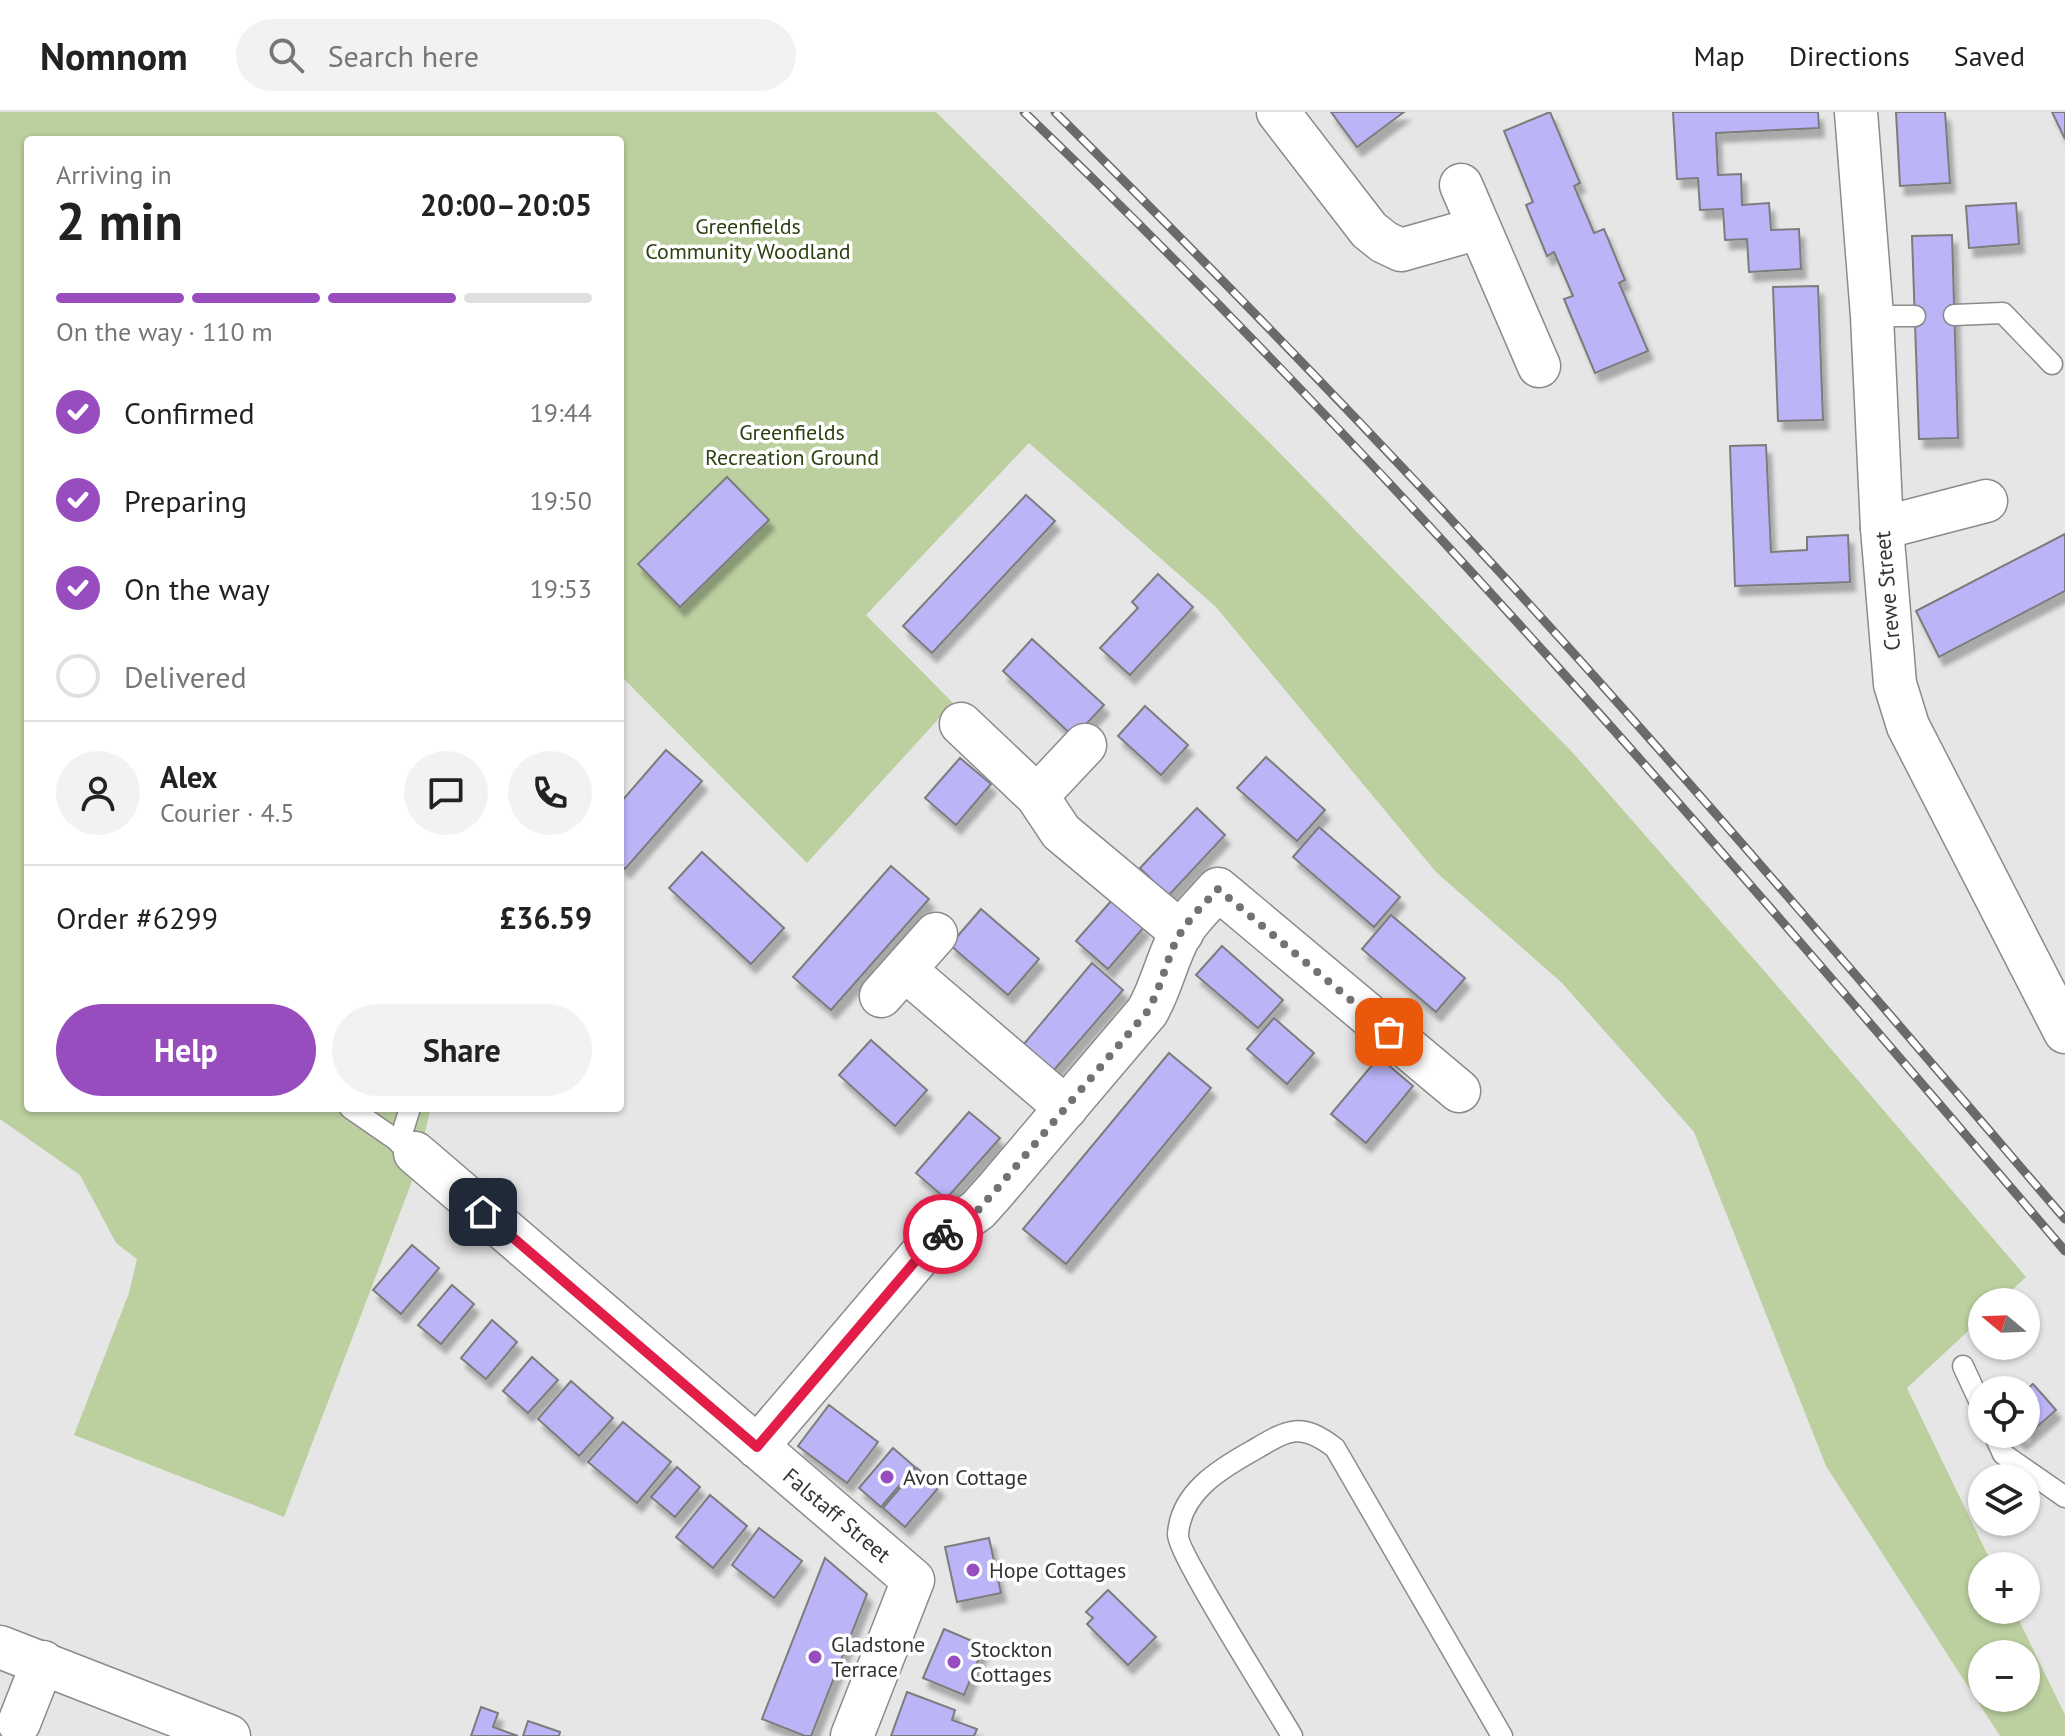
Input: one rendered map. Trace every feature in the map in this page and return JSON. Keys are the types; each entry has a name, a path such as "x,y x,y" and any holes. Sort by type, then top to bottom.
{"street":[{"path":"1278,112 1369,230 1384,242 1401,250 1479,228"},
{"name":"Crewe Street","path":"1856,112 1895,684 1908,726 2065,1032"},
{"path":"1461,185 1539,366"},
{"path":"1882,528 1986,501"},
{"path":"961,724 1037,796 1061,832 1182,933"},
{"path":"1037,796 1085,745"},
{"path":"757,1447 929,1245 978,1210 1147,1012 1159,991 1176,942 1189,921 1218,889 1459,1091"},
{"path":"936,934 893,983 1066,1108"},
{"name":"Falstaff Street","path":"407,1148 913,1580 852,1736"},
{"path":"0,1647 215,1731"},
{"path":"19,1723 43,1662"}],"lane":[{"path":"1954,315 2003,313 2052,364"},
{"path":"1872,316 1915,316"},
{"path":"356,1112 407,1148"},
{"path":"407,1148 410,1112"},
{"path":"1963,1366 1968,1377"},
{"path":"1292,1736 1191,1568 1177,1538 1180,1517 1193,1494 1220,1469 1269,1441 1297,1430 1316,1434 1335,1448 1502,1736"},
{"path":"2000,1448 2003,1454 2065,1497"}],"green space":[{"path":"0,112 936,112 1265,438 1573,753 2026,1277 2014,1288 1968,1288 1968,1331 1907,1388 1968,1514 1968,1536 1979,1536 1986,1552 1968,1552 1968,1624 2021,1624 2029,1640 1968,1640 1968,1686 1826,1466 1694,1132 1562,983 1436,872 1216,607 1029,443 866,615 953,703 807,863 624,679 624,136 24,136 24,1112 430,1112 414,1176 284,1517 74,1435 129,1293 137,1259 116,1243 80,1175 0,1119"},
{"path":"2040,1664 2065,1715 2065,1736 2000,1736 1985,1712 2040,1712"}],"building":[{"path":"1331,112 1404,112 1357,147"},
{"path":"1550,112 1580,183 1574,186 1594,233 1604,229 1625,280 1619,283 1648,351 1595,373 1564,299 1573,296 1554,252 1547,256 1526,205 1533,202 1504,131"},
{"path":"1673,112 1818,112 1819,128 1716,133 1718,175 1741,174 1742,205 1769,203 1771,230 1799,229 1801,269 1749,272 1747,239 1725,240 1723,209 1700,210 1698,178 1677,179"},
{"path":"1896,112 1945,112 1950,183 1900,186"},
{"path":"2052,112 2065,112 2065,139"},
{"path":"2016,203 2019,244 1969,248 1966,206"},
{"path":"1952,235 1958,438 1919,439 1912,236"},
{"path":"1818,286 1823,420 1778,421 1773,287"},
{"path":"1766,445 1771,552 1807,550 1807,537 1848,535 1850,582 1735,586 1730,446"},
{"path":"727,477 769,520 680,607 638,564"},
{"path":"1026,495 1055,521 932,653 903,626"},
{"path":"2065,534 2065,591 1939,657 1916,611"},
{"path":"1158,574 1193,607 1130,675 1100,648 1138,608 1132,602"},
{"path":"1032,639 1104,705 1074,737 1003,671"},
{"path":"1145,706 1188,745 1161,775 1118,736"},
{"path":"666,750 702,781 625,869 624,798"},
{"path":"1266,757 1325,810 1297,841 1237,788"},
{"path":"960,758 991,784 956,825 925,798"},
{"path":"1197,808 1225,835 1168,896 1140,868"},
{"path":"1319,827 1400,897 1374,927 1293,857"},
{"path":"702,852 784,928 751,964 669,888"},
{"path":"891,866 929,899 831,1010 793,977"},
{"path":"1112,900 1144,927 1108,969 1076,941"},
{"path":"981,909 1039,959 1008,995 950,945"},
{"path":"1391,915 1465,978 1436,1012 1362,949"},
{"path":"1222,946 1283,1000 1258,1028 1196,975"},
{"path":"1092,963 1123,990 1054,1070 1023,1045"},
{"path":"1274,1018 1314,1053 1287,1084 1247,1049"},
{"path":"871,1040 927,1090 895,1126 839,1075"},
{"path":"1169,1053 1211,1088 1066,1264 1023,1229"},
{"path":"1379,1057 1413,1086 1366,1143 1331,1114"},
{"path":"969,1112 1000,1138 946,1199 916,1173"},
{"path":"412,1245 439,1268 401,1314 373,1290"},
{"path":"452,1285 474,1304 441,1344 418,1325"},
{"path":"492,1320 517,1342 486,1379 461,1358"},
{"path":"532,1357 558,1380 528,1413 503,1391"},
{"path":"571,1381 613,1418 579,1456 538,1419"},
{"path":"2040,1392 2056,1410 2040,1424"},
{"path":"829,1405 878,1442 847,1483 798,1446"},
{"path":"623,1422 671,1462 637,1503 588,1462"},
{"name":"Avon Cottage","path":"893,1448 915,1467 881,1507 859,1488"},
{"path":"677,1467 700,1487 675,1517 651,1497"},
{"path":"917,1468 939,1487 905,1527 883,1508"},
{"path":"710,1495 747,1526 713,1568 676,1537"},
{"path":"759,1528 802,1561 774,1598 732,1565"},
{"name":"Hope Cottages","path":"989,1538 1001,1593 957,1602 945,1547"},
{"name":"Gladstone Terrace","path":"825,1558 867,1594 811,1736 805,1736 762,1719"},
{"path":"1108,1590 1156,1637 1128,1665 1087,1624 1093,1618 1086,1612"},
{"name":"Stockton Cottages","path":"944,1629 984,1646 964,1695 923,1678"},
{"path":"907,1692 955,1710 952,1720 977,1729 974,1736 891,1736"},
{"path":"481,1707 498,1713 493,1727 518,1736 471,1736"},
{"path":"528,1721 560,1732 559,1736 523,1736"}],"railway":[{"path":"1024,112 1297,385 1559,668 1814,958 2065,1251"},
{"path":"1055,112 1319,380 1513,586 1761,866 2065,1219"}],"way so far":[{"path":"943,1234 978,1210 1147,1012 1159,991 1176,942 1189,921 1218,889 1389,1032"}],"place":[{"name":"Avon Cottage","path":"887,1477"},
{"name":"Hope Cottages","path":"973,1570"},
{"name":"Gladstone Terrace","path":"815,1657"},
{"name":"Stockton Cottages","path":"954,1662"}],"route":[{"path":"483,1212 757,1447 929,1245 943,1234"}],"park label":[{"name":"Greenfields Community Woodland","path":"748,238"},
{"name":"Greenfields Recreation Ground","path":"792,444"}]}
